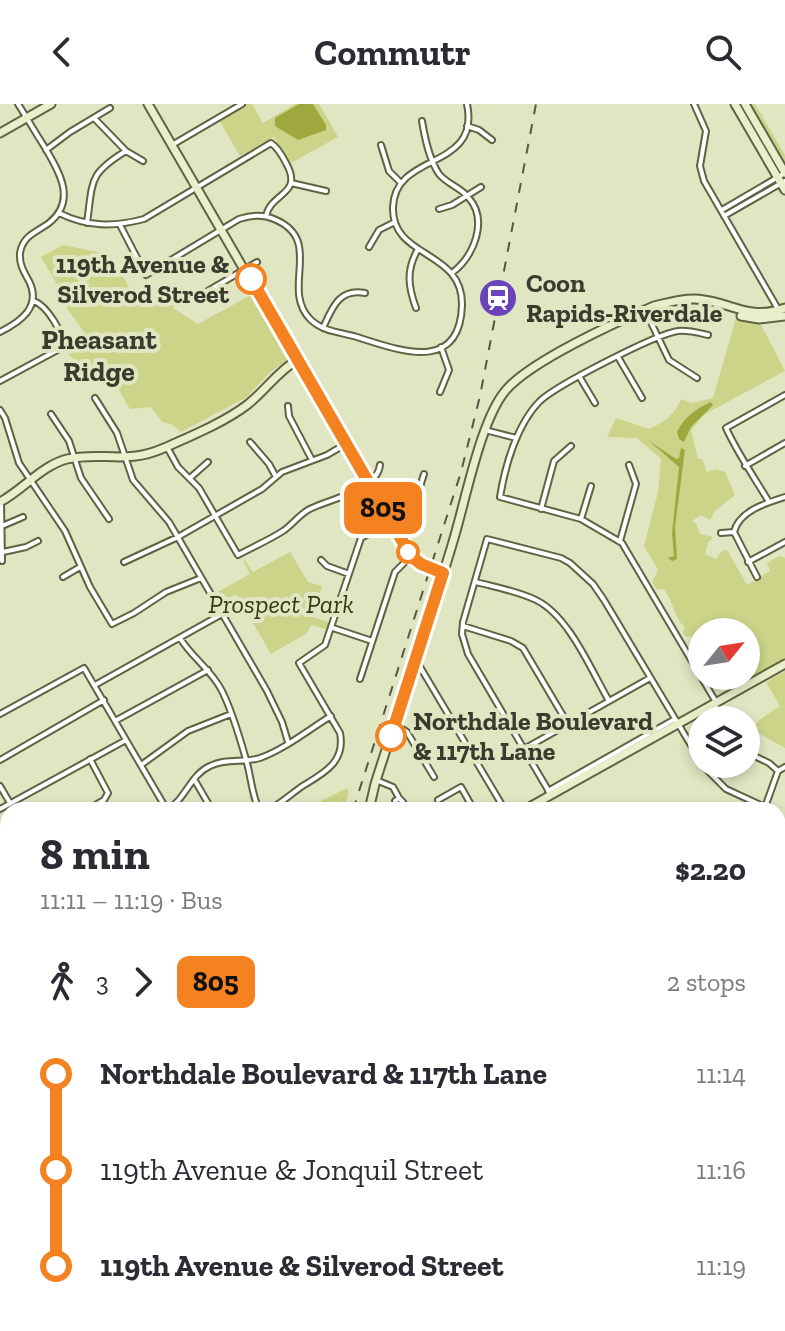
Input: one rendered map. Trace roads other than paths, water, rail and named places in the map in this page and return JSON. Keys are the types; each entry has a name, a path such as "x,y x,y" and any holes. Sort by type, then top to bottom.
{"street":[{"path":"0,332 21,320 34,301 33,291 20,263 21,250 30,235 59,213 64,197 64,186 18,104"},
{"path":"0,133 51,104"},
{"path":"148,104 411,556 443,573"},
{"path":"172,145 242,104"},
{"path":"120,225 146,275 244,217 266,216 283,223 297,240 302,256 298,286 300,301 308,316 323,328 401,351 422,353 441,347 455,332 462,308 460,290 443,263 403,238 395,222 393,202 401,183 414,170 457,147 467,126 467,104"},
{"path":"694,104 706,131 700,157 701,173 783,314"},
{"path":"735,104 783,179"},
{"path":"745,104 783,179"},
{"path":"46,150 110,108"},
{"path":"95,119 126,151 143,161"},
{"path":"422,121 433,162 444,180 467,195 476,210 477,233 469,255 452,273"},
{"path":"467,126 492,140"},
{"path":"59,213 87,223 120,225 154,214 196,186 273,143 289,170 291,183 287,192 270,204 266,216"},
{"path":"381,145 389,171 401,183"},
{"path":"87,223 96,173 126,151"},
{"path":"721,210 783,179"},
{"path":"724,216 783,179"},
{"path":"291,183 326,191"},
{"path":"439,209 452,205 481,187"},
{"path":"369,247 376,233 395,222"},
{"path":"416,308 408,284 408,273 418,249"},
{"path":"201,295 257,262"},
{"path":"323,328 338,299 350,292 365,293"},
{"path":"371,802 485,430 498,400 512,383 525,373 645,310 670,302 705,300 750,313 783,314"},
{"path":"0,381 63,347 63,340 45,308 34,301"},
{"path":"645,310 669,360 697,378"},
{"path":"708,335 677,331 658,338 579,376 538,402 516,438 500,497 581,519 620,541 635,561 716,706"},
{"path":"440,392 449,370 441,347"},
{"path":"618,357 642,398"},
{"path":"2,561 0,502 49,467 74,458 126,458 167,447 245,407 282,370 297,360"},
{"path":"579,376 595,403"},
{"path":"769,502 745,466 726,428 785,395"},
{"path":"95,398 117,433 133,480 157,505 223,613 273,702 288,742"},
{"path":"288,406 289,416 312,460"},
{"path":"0,410 15,456 65,531 80,567 112,624 166,592 201,578"},
{"path":"51,414 67,436 81,478 109,519"},
{"path":"485,430 516,438"},
{"path":"250,442 276,477"},
{"path":"745,466 785,443"},
{"path":"124,562 215,516 262,489 293,466 327,455 346,444"},
{"path":"541,509 554,461 571,446"},
{"path":"167,447 238,555 286,529 309,509 368,483 378,476 380,465"},
{"path":"190,478 208,462"},
{"path":"620,541 636,484 629,465"},
{"path":"281,802 327,771 336,762 341,743 340,733 299,663 323,648 361,538 415,507 424,474"},
{"path":"581,519 591,486"},
{"path":"757,577 734,532 738,521 746,515 785,497"},
{"path":"2,526 23,517"},
{"path":"721,533 734,532"},
{"path":"549,793 468,654 463,640 463,626 487,539 570,563 593,584 704,767 720,784 751,802"},
{"path":"3,552 38,541"},
{"path":"748,562 785,542"},
{"path":"360,679 395,572 411,556"},
{"path":"321,560 327,566 349,574"},
{"path":"63,577 80,567"},
{"path":"474,582 535,600 555,613 609,701"},
{"path":"95,685 223,613"},
{"path":"463,626 511,641 523,648 568,724"},
{"path":"332,628 372,641"},
{"path":"180,638 192,657 209,670 223,693 247,760 256,802"},
{"path":"415,659 500,802"},
{"path":"538,802 549,793 785,664"},
{"path":"0,714 84,668 162,802"},
{"path":"115,721 209,670"},
{"path":"524,749 650,678"},
{"path":"0,760 104,700"},
{"path":"141,765 188,731 231,714"},
{"path":"179,802 194,779 206,768 216,763 262,757 331,716"},
{"path":"394,724 407,732 434,777"},
{"path":"12,802 126,740"},
{"path":"90,759 108,791 108,796 99,802"},
{"path":"760,759 778,771"},
{"path":"766,802 778,771 785,767"},
{"path":"194,779 207,802"},
{"path":"376,780 393,787 403,802"},
{"path":"438,800 461,787 469,802"}],"railway":[{"path":"356,802 461,472 480,396 536,104"}],"place":[{"name":"119th Avenue & Silverod Street","path":"251,279"},
{"name":"Coon Rapids-Riverdale","path":"498,298"},
{"name":"Northdale Boulevard & 117th Lane","path":"391,736"}],"district":[{"name":"Pheasant Ridge","path":"99,355"}],"park label":[{"name":"Prospect Park","path":"281,604"}]}
